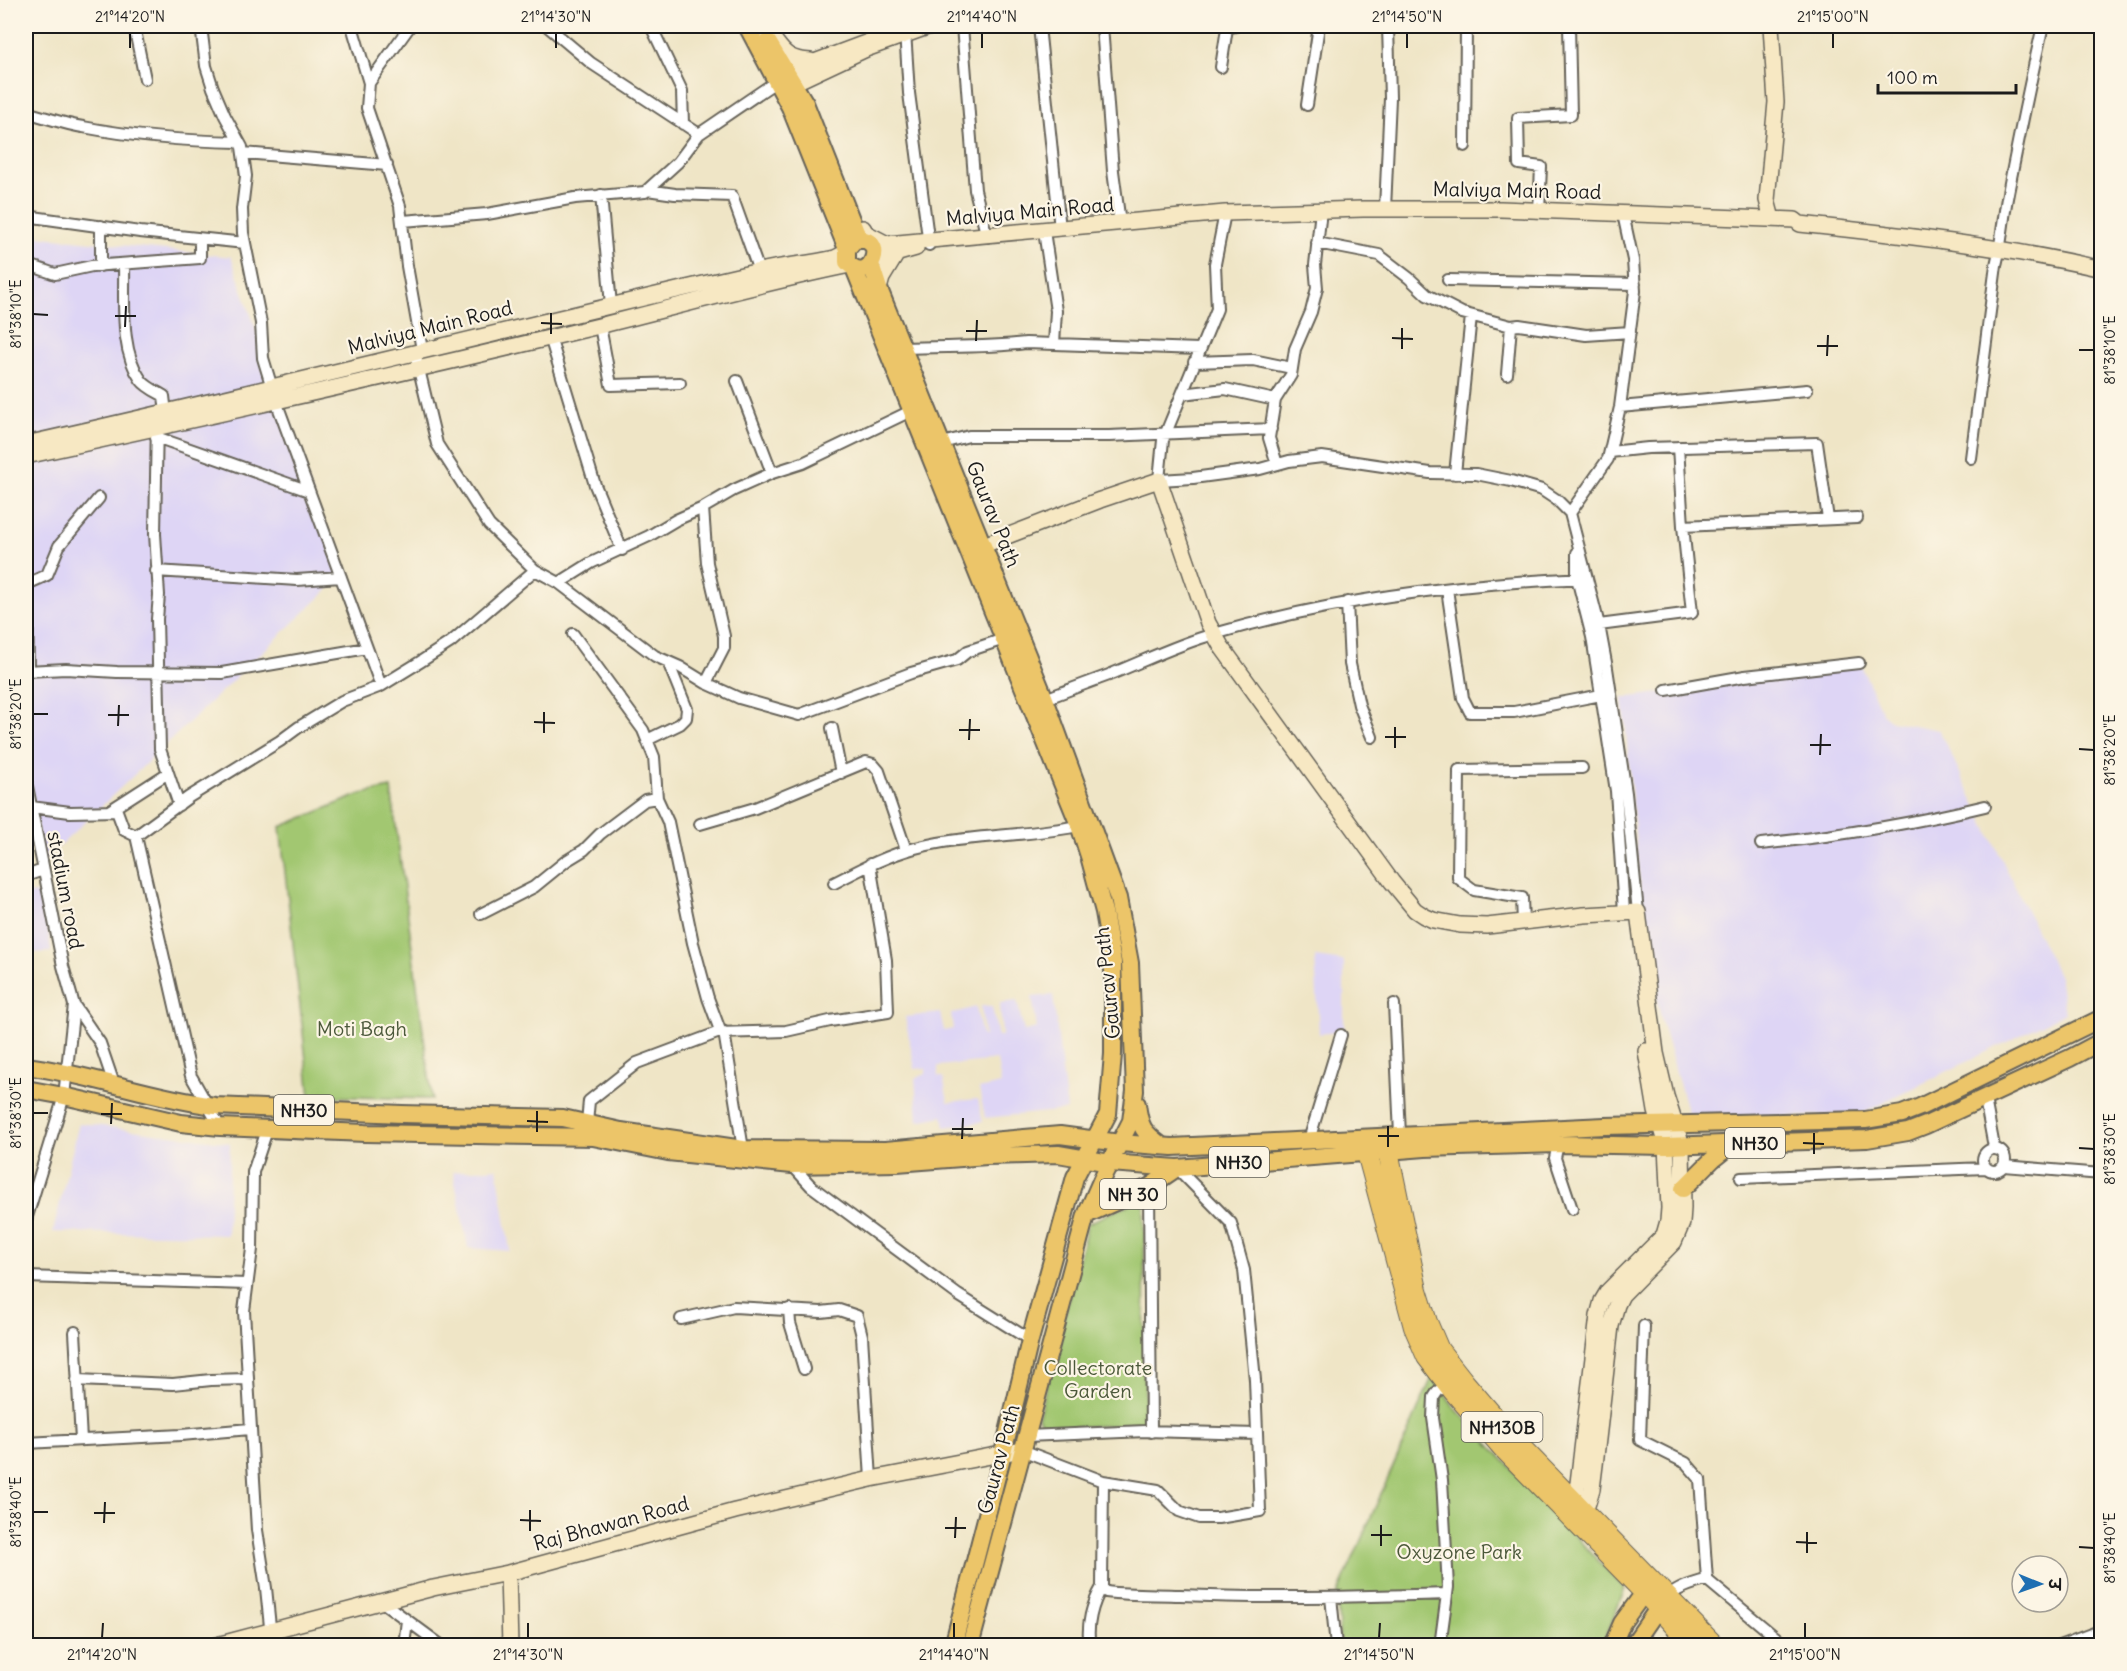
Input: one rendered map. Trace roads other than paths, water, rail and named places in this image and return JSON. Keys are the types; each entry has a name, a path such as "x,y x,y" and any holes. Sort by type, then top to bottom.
{"highway":[{"name":"NH130B","path":"1388,1151 1409,1256 1427,1322 1453,1380"},
{"name":"NH130B","path":"1367,1154 1414,1327 1428,1357 1512,1438 1576,1514 1664,1602 1715,1646"},
{"name":"NH130B","path":"1664,1602 1693,1646"}],"main road":[{"path":"747,26 782,81 810,117 856,232 861,240 873,247 875,251 872,262 863,269 849,259"},
{"path":"759,26 849,259 919,407 976,548 1004,639 1085,824 1089,856 1104,912 1113,963 1113,1054 1111,1095 1106,1120 1075,1177 1030,1340 953,1646"},
{"path":"849,259 853,242 861,240"},
{"name":"Gaurav Path","path":"872,262 879,290 903,348 919,407 942,442 976,548 1045,699 1085,824 1118,898 1130,963 1136,1091 1131,1121 1086,1215 970,1646"},
{"name":"NH30","path":"26,1066 68,1072 187,1102 208,1105 563,1118 621,1131 802,1160 885,1150 1060,1135 1163,1146 1668,1125 1865,1120 1902,1114 1973,1082 2102,1018"},
{"name":"NH30","path":"26,1089 182,1123 220,1127 593,1137 678,1153 802,1160 897,1163 1020,1154 1058,1154 1110,1163 1177,1167 1425,1148 1558,1144 1674,1146 1866,1139 1891,1136 1926,1125 1985,1099 2102,1041"},
{"path":"1136,1091 1139,1121 1143,1130 1163,1146"},
{"path":"1683,1189 1732,1144"},
{"name":"NH 30","path":"1086,1215 1149,1187 1177,1167"},
{"path":"1612,1646 1622,1623 1648,1586"},
{"path":"1632,1646 1664,1602"}],"street":[{"path":"134,26 146,79"},
{"path":"201,26 206,66 213,88 243,153 246,176 242,209 245,243 261,323 263,358 381,686"},
{"path":"352,26 369,83 367,108 400,206 420,368 437,444 489,525 535,570 559,583 655,656 706,684 739,698 799,715 911,673 957,660 968,651 1004,639"},
{"path":"369,83 410,26"},
{"path":"547,26 591,63 699,134"},
{"path":"651,26 682,91 683,124"},
{"path":"759,26 788,56 812,68"},
{"path":"403,221 487,214 532,204 645,192 678,162 699,134 782,81 866,49 907,29 930,26"},
{"path":"962,26 975,190 987,237"},
{"path":"1039,26 1056,311 1054,344"},
{"path":"1102,26 1113,171 1120,223"},
{"path":"1221,67 1227,28 1236,26"},
{"path":"1307,105 1319,26"},
{"path":"1385,209 1390,98 1388,26"},
{"path":"1465,146 1466,26"},
{"path":"1539,211 1541,167 1519,164 1518,118 1571,115 1569,26"},
{"path":"1771,26 1776,102 1767,200 1772,219"},
{"path":"1971,458 1996,265 2026,97 2043,26"},
{"path":"907,29 909,93 929,243"},
{"path":"810,117 807,83 812,68"},
{"path":"26,112 82,127 177,141 239,142"},
{"path":"243,153 387,165"},
{"path":"836,182 845,192 866,234 887,244 929,243"},
{"path":"647,190 675,194 732,196 759,271"},
{"path":"601,195 611,305"},
{"name":"Malviya Main Road","path":"929,243 1225,213 1501,209 1795,220 1800,216 1861,226 1936,230 2001,244"},
{"path":"1276,464 1269,438 1275,400 1291,375 1295,349 1311,312 1317,288 1315,265 1321,210"},
{"path":"1225,213 1215,264 1217,309 1166,435 1159,480 1208,623 1214,634 1347,820 1415,910 1433,920 1460,925 1486,926 1631,912"},
{"path":"1570,513 1608,459 1620,407 1635,284 1633,260 1623,214"},
{"path":"26,216 245,243"},
{"path":"100,266 101,226"},
{"path":"26,264 55,274 100,266 200,258 200,239"},
{"path":"872,262 929,243"},
{"path":"1317,243 1378,255 1427,295 1471,316 1511,326 1519,325 1586,334 1630,332"},
{"path":"2001,244 2102,261"},
{"path":"2001,244 2102,269"},
{"path":"879,290 882,278 896,255"},
{"name":"Malviya Main Road","path":"26,456 274,393 418,352 611,305 759,271 830,259 849,259"},
{"name":"Malviya Main Road","path":"274,393 420,368 811,273 849,259"},
{"path":"124,265 129,354 142,381 164,396 154,468 156,571 159,595 160,749 179,805"},
{"path":"1448,280 1635,284"},
{"path":"1455,474 1471,316"},
{"path":"600,326 611,385 680,383"},
{"path":"1507,374 1511,326"},
{"path":"550,337 595,485 622,550"},
{"path":"903,348 1002,346 1026,343 1199,349"},
{"path":"1194,362 1253,360 1292,368"},
{"path":"738,381 772,473"},
{"path":"1182,394 1225,389 1275,400"},
{"path":"1620,407 1807,390"},
{"path":"559,583 591,563 622,550 734,490 772,473 803,463 919,407"},
{"path":"159,423 309,491"},
{"name":"Malviya Main Road","path":"26,444 159,423"},
{"path":"942,442 969,436 1166,435 1270,429"},
{"path":"1610,452 1678,447 1817,443 1828,519"},
{"path":"1599,625 1692,613 1678,447"},
{"path":"976,548 1100,500 1159,480 1238,472 1322,457 1430,473 1476,474 1542,490 1570,513 1576,535 1616,791 1631,912"},
{"path":"99,498 59,546 47,575 27,584 27,670 222,673 367,648"},
{"path":"703,508 707,563 724,636 724,648 706,684"},
{"path":"1683,526 1857,518"},
{"path":"136,836 179,805 342,701 381,686 452,642 535,570"},
{"path":"156,571 297,580 341,577"},
{"path":"1576,1514 1595,1465 1611,1326 1617,1305 1629,1286 1674,1242 1682,1223 1683,1189 1668,1125 1648,1070 1629,926 1631,912 1619,743 1599,625 1582,578"},
{"path":"1045,699 1178,645 1347,602 1447,589 1582,578"},
{"path":"1447,589 1463,698 1470,712 1514,712 1600,695"},
{"path":"1347,602 1350,664 1359,705 1372,737"},
{"path":"573,634 643,730 654,757 657,798 668,822 693,943 722,1033 743,1149"},
{"path":"647,740 680,724 686,718 687,709 668,662"},
{"path":"1666,690 1745,676 1859,663"},
{"path":"832,728 841,773"},
{"path":"700,824 755,808 866,762 873,764 879,771 906,850"},
{"path":"1523,922 1522,898 1474,890 1458,878 1459,770 1582,768"},
{"path":"109,811 168,773"},
{"name":"stadium road","path":"26,781 63,966 74,1005 100,1043 114,1084"},
{"path":"481,914 534,887 645,800 657,798"},
{"path":"1761,844 1833,836 1941,817 1985,806"},
{"path":"31,807 70,812 117,811 124,830 136,836"},
{"path":"834,883 870,864 906,850 951,841 1085,824"},
{"path":"136,836 192,1076 220,1127"},
{"path":"587,1123 589,1101 638,1063 722,1033 786,1031 888,1012 886,960 870,864"},
{"path":"26,876 43,870"},
{"path":"1394,1004 1400,1135"},
{"name":"stadium road","path":"26,1220 64,1096 74,1005"},
{"path":"1309,1140 1341,1035"},
{"path":"1985,1099 1994,1147"},
{"path":"267,1130 253,1172 252,1249 244,1311 257,1530 266,1588 270,1638"},
{"path":"1558,1144 1555,1158 1572,1209"},
{"path":"1576,1514 1598,1316 1608,1291 1664,1235 1670,1208 1674,1146"},
{"path":"1741,1178 1985,1168 1998,1172 2004,1166 2005,1157 1999,1148 1994,1147 1987,1151 1983,1160 1985,1168"},
{"path":"802,1160 811,1186 949,1288 1030,1340"},
{"path":"2004,1166 2102,1174"},
{"path":"1024,1443 1103,1481 1158,1490 1179,1511 1199,1518 1218,1518 1260,1511 1255,1380 1244,1270 1231,1223 1177,1167"},
{"path":"1149,1187 1151,1432"},
{"path":"26,1277 247,1284"},
{"path":"681,1319 734,1307 820,1312 839,1310 857,1316 862,1336 870,1479"},
{"path":"789,1309 790,1323 804,1369"},
{"path":"1644,1326 1640,1440 1686,1463 1700,1479 1707,1580 1786,1646"},
{"path":"75,1332 81,1440"},
{"path":"77,1380 173,1384 247,1379"},
{"path":"1440,1646 1447,1594 1446,1535 1442,1480 1433,1418 1434,1397 1438,1391 1453,1380"},
{"path":"26,1443 181,1436 250,1429"},
{"path":"1024,1443 1151,1432 1257,1434"},
{"name":"Raj Bhawan Road","path":"213,1646 270,1638 381,1601 508,1573 735,1511 870,1479 1003,1453 1024,1443"},
{"path":"1090,1646 1088,1637 1090,1620 1095,1599 1102,1587 1103,1481"},
{"path":"508,1573 510,1646"},
{"path":"1664,1602 1676,1591 1695,1582 1707,1580"},
{"path":"1102,1587 1106,1592 1128,1594 1331,1597 1447,1594"},
{"path":"1331,1597 1336,1646"},
{"path":"381,1601 442,1646"},
{"path":"404,1646 407,1620"},
{"path":"2059,1646 2102,1630"}],"park label":[{"name":"Moti Bagh","path":"362,1028"},
{"name":"Collectorate Garden","path":"1098,1378"},
{"name":"Oxyzone Park","path":"1459,1551"}]}
